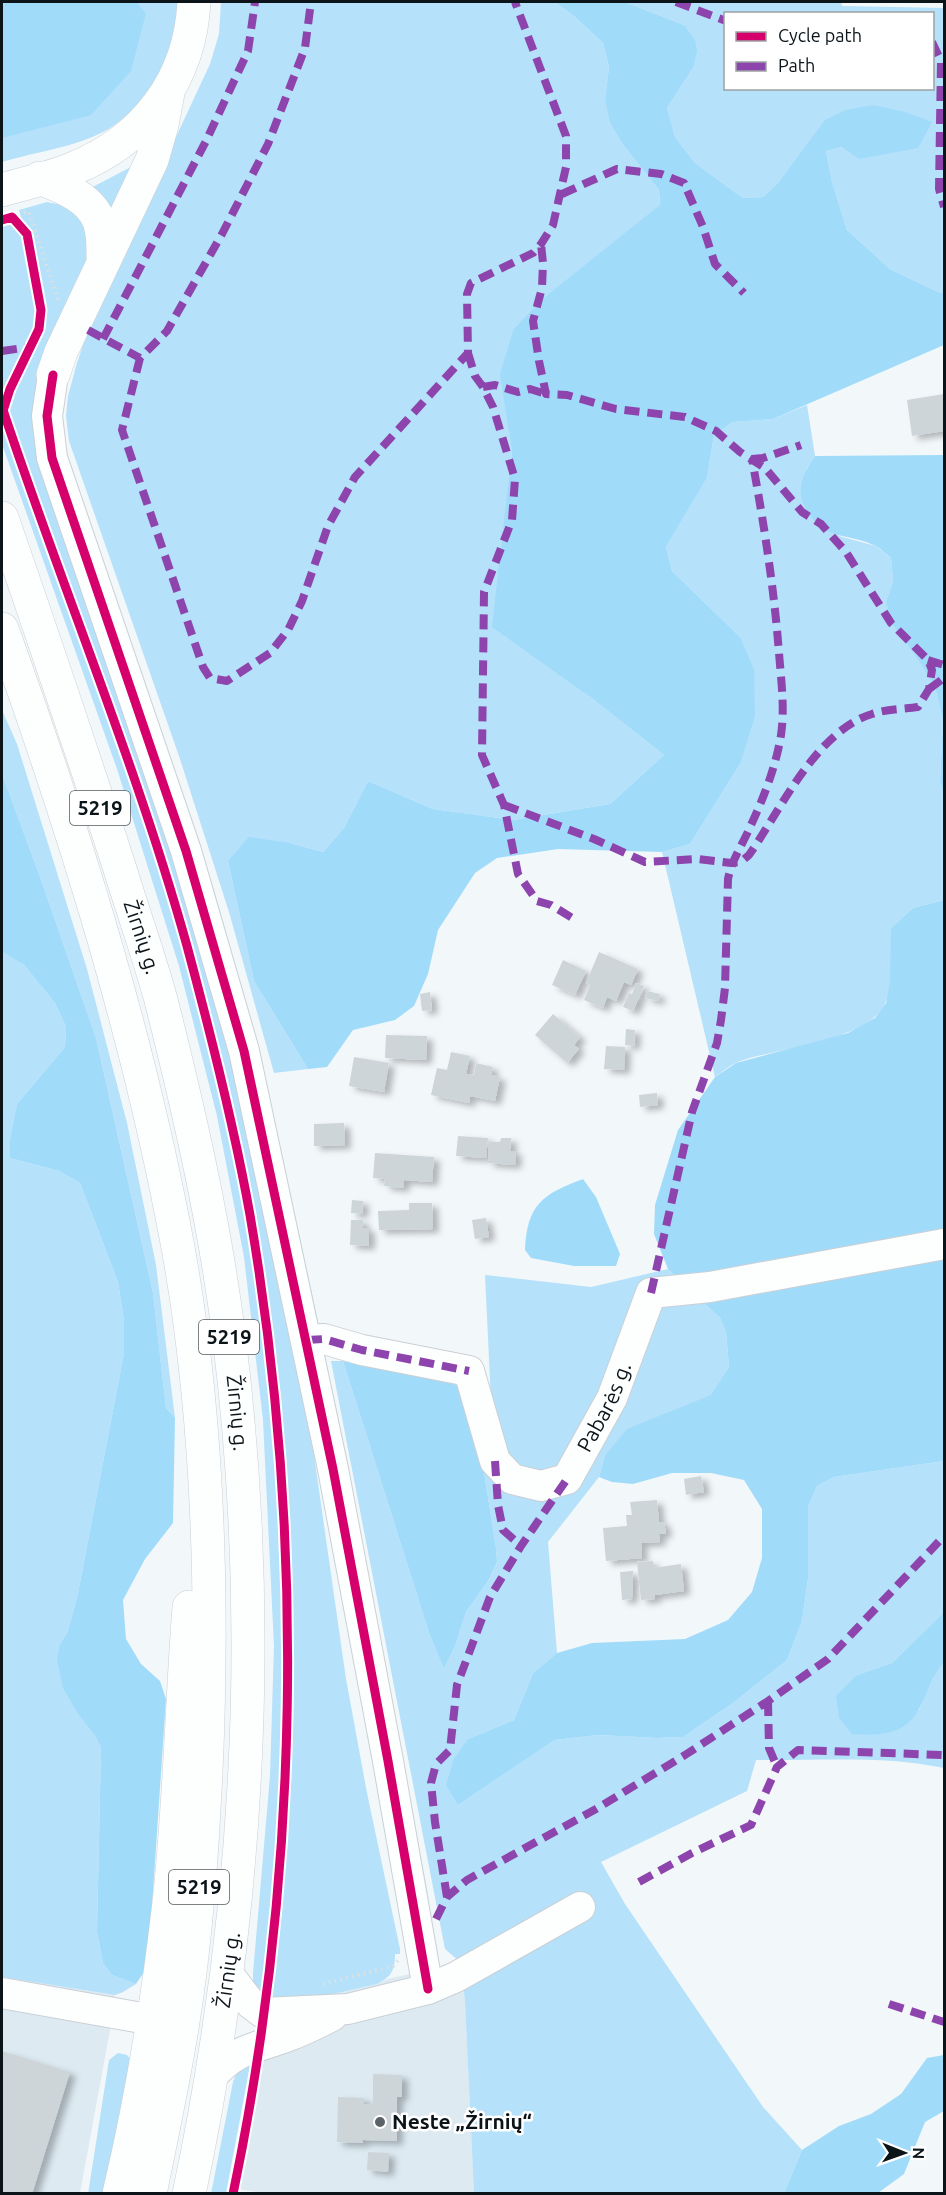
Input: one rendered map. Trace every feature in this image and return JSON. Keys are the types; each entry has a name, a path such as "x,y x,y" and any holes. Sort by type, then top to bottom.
{"main road":[{"path":"9,198 40,178 71,169 116,145 135,129 168,93 177,76 190,39 194,2"},
{"path":"53,375 61,352 152,160 168,93"},
{"path":"40,178 72,192 93,210 102,233 103,263"},
{"name":"Žirnių g.","path":"2,518 90,776 160,996 213,1231 224,1301 241,1449 248,1576 248,1684 243,1815 228,1974 213,2075 189,2193"},
{"name":"Žirnių g.","path":"2,629 39,733 123,1006 157,1144 179,1256 193,1353 203,1458 209,1637 204,1818 183,2027 150,2193"},
{"path":"2,673 39,733"},
{"name":"5219","path":"119,2193 153,2020 171,1880 188,1626 203,1458"}],"street":[{"path":"53,375 47,416 51,458 186,851 244,1051 307,1340 381,1725 428,1989"},
{"name":"Pabarės g.","path":"307,1340 324,1340 362,1350 469,1371 495,1461 512,1479 541,1486 567,1479 588,1443 612,1398 651,1293 710,1287 945,1244"},
{"path":"213,2075 238,2052 292,2035 348,2009 428,1989 474,1967 580,1907"},
{"path":"228,1974 251,2004 263,2013 348,2009"},
{"path":"2,1993 153,2020"}],"path":[{"path":"9,198 29,212 63,315 76,322"},
{"path":"318,1985 393,1966 397,1960 423,1955"}],"shaded area":[{"path":"2,2 137,2 146,13 131,71 91,115 2,138"},
{"path":"137,2 178,2 171,47 153,84 135,107 114,125 91,137 66,146 2,162 2,138 146,13"},
{"path":"221,2 555,2 603,43 609,67 605,99 624,146 659,190 660,206 542,299 514,328 508,421 512,451 504,531 589,696 664,755 610,804 513,820 433,809 368,781 344,828 323,852 290,843 228,861 254,981 308,1069 274,1073 229,912 179,756 69,441 66,416 68,396 93,315 210,64 219,34"},
{"path":"555,2 625,2 684,25 695,40 697,51 693,68 667,108 675,137 695,163 743,198 763,197 779,182 825,120 846,110 873,105 905,112 932,122 918,148 859,159 842,147 826,151 832,182 847,230 890,269 944,293 944,345 773,419 733,422 714,435 707,478 666,547 672,571 740,637 754,670 755,716 740,764 690,844 662,852 558,849 497,858 475,873 438,930 428,974 414,1006 395,1020 353,1030 327,1067 308,1069 254,981 228,861 249,837 290,843 323,852 344,828 368,781 433,809 513,820 610,804 664,755 589,696 492,627 512,451 500,374 514,328 542,299 660,205 659,190 624,146 610,122 605,99 609,67 603,43"},
{"path":"625,2 841,2 842,6 944,8 944,293 890,269 847,230 832,182 826,151 842,147 873,105 763,197 743,198 695,163 675,137 667,108 693,68 684,25"},
{"path":"142,157 112,223 87,190 129,168"},
{"path":"47,202 66,207 78,214 93,243 45,480 174,863 221,1022 241,1103 314,1455 346,1679 400,1949 400,1954 395,1954 392,1972 377,1984 290,2004 271,2004 253,1989 270,1776 274,1646 263,1420 244,1257 217,1116 179,966 117,769 2,444 2,227 22,221 19,210"},
{"path":"807,405 815,456 806,470 839,536 876,546 891,558 893,582 886,601 935,687 943,721 940,779 944,796 944,900 913,908 891,928 892,965 889,992 877,1015 843,1034 738,1062 715,1077 662,852 690,844 740,764 740,637 672,571 666,547 707,478 714,435 733,422 773,419"},
{"path":"67,454 214,890 261,1058 319,1326 317,1326"},
{"path":"944,455 944,796 940,780 943,721 935,687 892,624 886,601 893,582 891,558 876,546 836,534 820,526 805,507 801,487 804,474 815,456"},
{"path":"2,710 17,744 87,969 127,1123 156,1265 175,1418 166,1408 153,1293 96,1038 2,774"},
{"path":"2,774 96,1038 153,1293 166,1408 175,1418 173,1523 145,1559 123,1600 126,1639 141,1664 160,1681 166,1699 150,1936 146,1969 136,1984 112,1975 103,1963 97,1932 101,1747 63,1688 57,1660 60,1644 67,1633 77,1598 124,1353 124,1321 118,1282 80,1183 59,1171 10,1158 10,1142 17,1104 65,1047 66,1027 55,1003 24,965 2,952"},
{"path":"944,900 944,1461 834,1477 817,1486 808,1507 808,1579 802,1621 787,1660 733,1703 683,1737 598,1735 555,1740 458,1805 446,1785 454,1759 468,1739 514,1720 533,1673 557,1653 592,1643 685,1639 728,1620 752,1592 762,1558 762,1509 744,1480 711,1473 672,1473 633,1484 612,1482 599,1477 605,1455 627,1429 711,1395 729,1367 726,1332 720,1318 668,1269 654,1234 655,1205 678,1130 715,1077 736,1063 848,1033 875,1018 886,1003 890,981 891,928 913,908"},
{"path":"2,952 24,965 55,1003 66,1027 65,1047 17,1104 10,1158 59,1171 80,1183 118,1282 124,1321 124,1353 77,1598 67,1633 60,1644 80,1717 96,1735 101,1747 97,1932 103,1963 112,1975 136,1984 115,1995 2,1977"},
{"path":"583,1179 596,1197 620,1254 616,1266 574,1266 531,1258 525,1250 526,1234 534,1211 540,1203 557,1190"},
{"path":"668,1269 720,1318 726,1332 729,1367 712,1395 627,1430 605,1455 599,1477 548,1542 557,1653 533,1673 514,1720 468,1739 458,1805 555,1740 598,1735 683,1737 733,1703 787,1660 802,1621 808,1579 808,1507 817,1486 834,1477 944,1461 944,1612 892,1663 857,1675 919,1710 935,1673 944,1663 944,1768 898,1761 756,1760 747,1791 601,1862 625,1904 763,2107 802,2150 784,2193 474,2193 461,1963 445,1949 331,1361 343,1361 430,1636 444,1667 455,1646 466,1612 488,1581 497,1562 473,1402 491,1401 485,1275 591,1287"},
{"path":"343,1361 450,1381 462,1389 473,1402 497,1562 488,1581 466,1612 455,1646 444,1668 430,1636"},
{"path":"326,1362 341,1431 435,1932 325,1364"},
{"path":"944,1612 944,1663 913,1718 899,1729 890,1732 872,1735 852,1734 839,1718 836,1696 857,1675 892,1663"},
{"path":"461,1963 474,2193 268,2194 237,2189 271,2004 290,2004"},
{"path":"2,1977 115,1995 80,2193 2,2193"},
{"path":"118,2053 127,2055 131,2060 105,2193 88,2194 109,2060"},
{"path":"944,2055 944,2111 925,2122 904,2174 878,2193 784,2193 802,2150 839,2126 871,2114 901,2094 927,2058"},
{"path":"251,2060 226,2193 211,2194 233,2082 236,2074"}],"building":[{"path":"944,394 944,431 912,436 907,400"},
{"path":"599,952 638,969 631,985 624,982 616,1001 607,997 603,1008 584,1000 590,985 586,983"},
{"path":"563,960 586,971 575,995 552,985"},
{"path":"636,983 644,986 633,1011 623,1007"},
{"path":"647,991 660,994 658,1001 645,998"},
{"path":"430,992 432,1010 422,1011 420,994"},
{"path":"553,1014 580,1037 574,1045 579,1049 567,1063 535,1035"},
{"path":"626,1029 635,1030 634,1046 625,1045"},
{"path":"386,1035 427,1036 426,1060 385,1058"},
{"path":"606,1046 625,1047 624,1070 604,1069"},
{"path":"451,1052 470,1056 466,1074 474,1075 476,1063 493,1067 491,1075 500,1077 495,1101 470,1096 469,1103 431,1095 437,1068 447,1070"},
{"path":"354,1057 389,1063 384,1092 349,1086"},
{"path":"657,1093 658,1105 640,1107 639,1095"},
{"path":"344,1123 345,1145 314,1146 314,1124"},
{"path":"458,1136 488,1138 486,1158 456,1156"},
{"path":"501,1138 511,1138 510,1151 516,1151 515,1165 488,1163 489,1142 500,1142"},
{"path":"375,1153 434,1157 432,1182 404,1180 403,1188 384,1186 385,1179 373,1178"},
{"path":"352,1200 363,1201 362,1214 351,1213"},
{"path":"409,1203 432,1203 433,1229 379,1230 378,1211 409,1210"},
{"path":"486,1218 489,1237 475,1239 472,1220"},
{"path":"351,1220 363,1220 363,1228 369,1228 369,1246 350,1245"},
{"path":"701,1476 704,1492 686,1495 684,1479"},
{"path":"657,1500 659,1522 664,1522 666,1534 659,1534 660,1542 641,1543 642,1558 606,1561 603,1528 627,1526 626,1515 632,1515 630,1502"},
{"path":"653,1561 653,1568 681,1564 684,1591 655,1595 655,1599 641,1600 637,1562"},
{"path":"633,1571 632,1599 622,1600 620,1572"},
{"path":"2,2051 70,2072 32,2194 2,2194"},
{"name":"Neste „Žirnių“","path":"373,2074 402,2075 402,2097 397,2097 397,2141 337,2142 338,2097 364,2098 364,2104 373,2104"},
{"path":"368,2152 389,2153 388,2172 367,2170"}],"marked path":[{"path":"103,339 206,141 248,51 255,2"},
{"path":"88,330 140,358 167,331 222,234 268,144 305,48 311,2"},
{"path":"140,358 122,430 203,667 210,678 227,681 270,653 288,630 302,601 328,526 355,477 468,353 467,294 471,283 533,253 553,225 566,167 566,136 515,2"},
{"path":"676,2 724,20"},
{"path":"934,46 941,61 939,189 944,207"},
{"path":"562,194 617,169 661,174 684,183 703,227 715,264 744,293"},
{"path":"504,805 594,839 645,862 697,859 741,862 749,855 801,774 817,754 852,723 872,714 918,707 929,689 932,670 928,660 891,623 846,552 821,524 802,512 765,468 740,452 716,431 685,417 616,409 567,395 546,394 533,321 542,288 541,244"},
{"path":"2,351 30,347"},
{"path":"468,353 475,376 493,407 515,479 512,520 484,592 482,755 504,805 518,874 537,901 551,905 574,919"},
{"path":"483,387 495,385 518,392 530,389 546,394"},
{"path":"752,459 763,458 801,445"},
{"path":"651,1293 692,1112 717,1043 725,988 728,879 765,792 781,735 782,694 774,604 752,459"},
{"path":"928,660 944,665"},
{"path":"929,689 944,678"},
{"path":"307,1340 324,1339 362,1350 469,1371"},
{"path":"495,1461 498,1505 503,1530 521,1546"},
{"path":"447,1897 431,1783 436,1764 450,1750 457,1685 490,1597 521,1546 567,1479"},
{"path":"436,1919 447,1897 467,1880 596,1809 685,1755 828,1659 944,1536"},
{"path":"768,1701 769,1748 777,1767"},
{"path":"639,1882 692,1853 751,1825 777,1767 798,1750 944,1755"},
{"path":"889,2004 944,2022"}],"cycle path":[{"path":"2,220 12,217 27,234 41,310 39,329 10,389 3,411"},
{"path":"53,375 47,416 52,458 186,851 244,1051 333,1469 428,1989"},
{"path":"2,407 145,810 187,946 237,1148 250,1215 268,1336 280,1459 286,1582 287,1705 282,1828 272,1951 255,2073 233,2194"}],"place":[{"name":"Neste „Žirnių“","path":"380,2122"}]}
